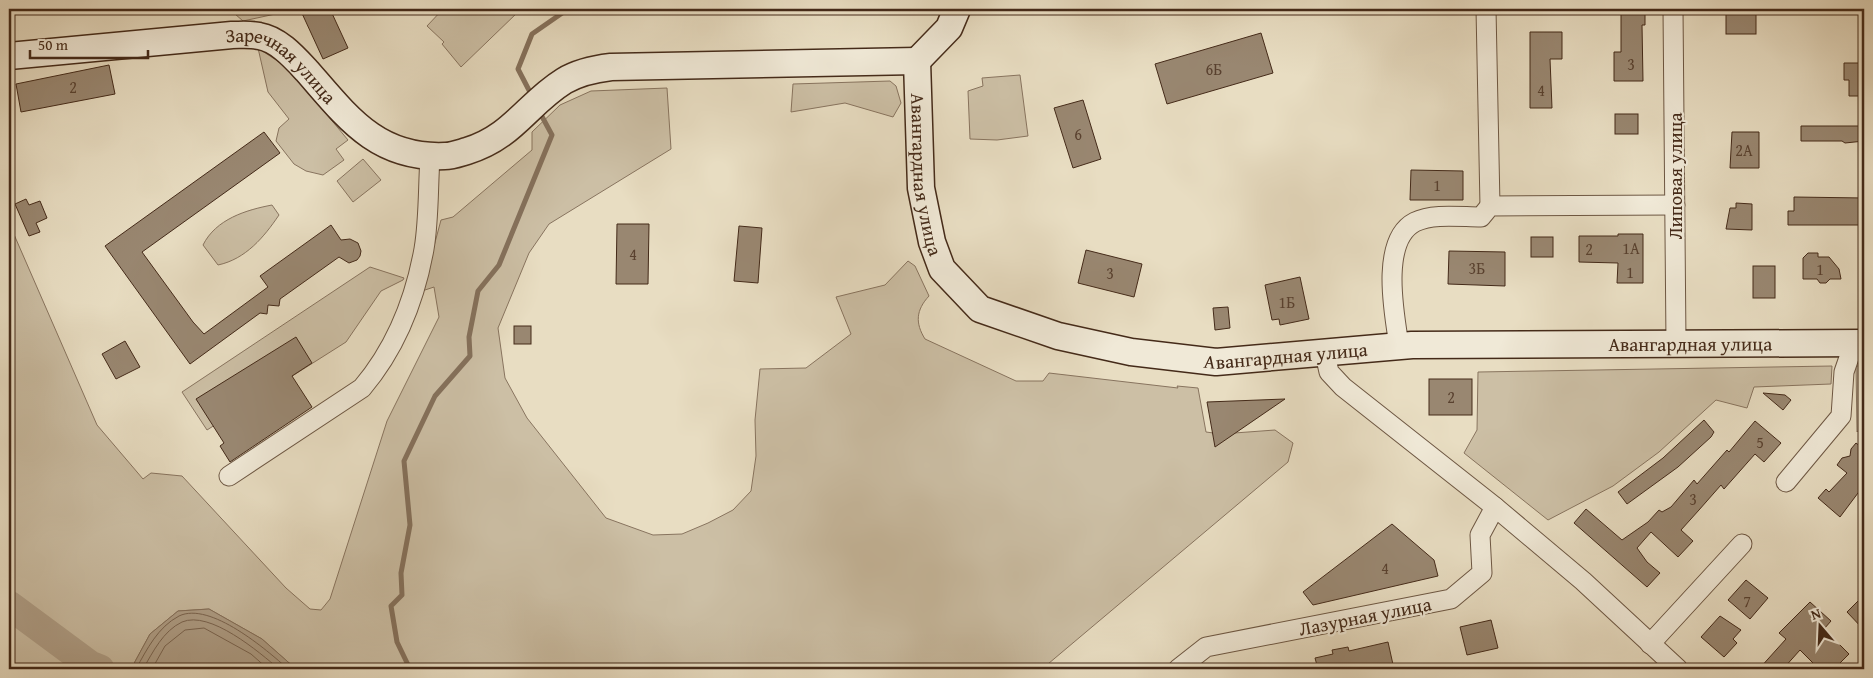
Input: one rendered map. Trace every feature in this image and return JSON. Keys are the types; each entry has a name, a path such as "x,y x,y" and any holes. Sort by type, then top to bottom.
{"main road":[{"path":"917,62 949,28 957,9"},
{"name":"Заречная улица","path":"9,56 222,35 260,36 291,53 352,122 366,133 394,150 430,157 448,156 482,146 502,136 563,82 587,70 611,67 917,62"},
{"name":"Авангардная улица","path":"917,62 921,188 932,242 942,269 980,309 1058,336 1150,354 1216,362 1325,354 1399,345 1676,342 1859,343"}],"street":[{"path":"1399,345 1393,304 1394,252 1401,231 1416,221 1431,218 1480,217 1490,206 1486,9"},
{"name":"Липовая улица","path":"1673,9 1676,342"},
{"path":"229,476 362,388 378,368 406,314 424,248 430,157"},
{"path":"1490,206 1675,205"},
{"path":"1786,482 1841,416 1844,372 1859,343"},
{"path":"1325,354 1329,372 1343,388 1495,507 1583,581 1678,669"},
{"name":"Лазурная улица","path":"1178,669 1206,647 1451,599 1482,573 1480,535 1495,507"},
{"path":"1650,644 1742,544"}],"shaded area":[{"path":"234,9 279,9 280,13 243,21 235,14"},
{"path":"443,9 514,9 518,12 461,67 442,44 444,42 427,26"},
{"path":"258,48 288,68 348,140 336,149 344,160 323,175 306,171 294,164 276,141 279,128 289,119 268,92"},
{"path":"1020,75 1028,136 997,140 970,139 968,91 983,86 982,78"},
{"path":"890,81 896,86 901,103 893,117 845,103 791,112 793,84"},
{"path":"667,88 671,149 549,224 529,253 498,328 505,378 527,418 606,518 653,535 682,534 733,510 751,491 756,456 755,420 760,369 806,368 851,334 836,297 885,285 908,261 915,266 929,296 921,306 918,317 918,322 925,339 1016,381 1043,381 1049,373 1178,388 1177,386 1198,388 1206,432 1221,434 1275,430 1293,443 1288,462 1042,669 296,669 262,639 209,609 178,611 150,634 131,669 9,669 9,223 97,425 143,479 151,473 182,476 286,588 310,609 321,610 330,599 387,421 439,317 434,287 422,291 441,220 453,217 532,150 532,132 560,105 591,91"},
{"path":"363,159 381,180 353,202 337,181"},
{"path":"272,205 279,215 260,239 237,258 218,265 203,245 216,228 242,213"},
{"path":"370,267 404,278 381,291 346,342 207,430 182,392"},
{"path":"1832,366 1831,384 1754,387 1747,408 1716,400 1659,452 1613,486 1548,520 1464,453 1477,430 1478,372"},
{"path":"1856,366 1864,366 1864,423 1857,432"}],"water":[{"path":"209,609 262,639 296,669 131,669 150,634 178,611"}],"building":[{"path":"300,9 330,9 348,48 323,59"},
{"path":"1621,9 1645,9 1645,25 1642,25 1643,81 1614,81 1614,52 1621,52"},
{"path":"1726,9 1756,9 1756,34 1726,34"},
{"path":"1530,32 1562,32 1562,59 1550,59 1552,108 1530,108"},
{"path":"1261,33 1273,73 1167,104 1155,64"},
{"path":"1844,63 1864,63 1864,96 1849,96 1849,80 1844,80"},
{"path":"109,65 115,94 21,112 16,84"},
{"path":"1083,100 1101,159 1073,168 1054,108"},
{"path":"1615,114 1638,114 1638,134 1615,134"},
{"path":"1801,126 1864,126 1864,141 1845,143 1842,141 1801,141"},
{"path":"264,132 280,153 142,252 193,322 204,334 268,287 260,276 331,225 341,240 350,239 358,243 361,251 360,256 357,260 349,263 339,257 280,299 279,306 268,305 267,314 260,313 190,364 105,246"},
{"path":"1732,132 1759,132 1759,168 1730,168"},
{"path":"1411,170 1463,171 1463,200 1410,200"},
{"path":"1794,197 1864,198 1864,225 1788,225 1788,211 1794,211"},
{"path":"26,199 29,205 40,201 47,218 36,223 40,232 29,236 15,204"},
{"path":"1736,203 1752,204 1752,230 1726,229 1730,208 1736,208"},
{"path":"617,224 649,224 648,284 616,284"},
{"path":"739,226 762,228 758,283 734,281"},
{"path":"1618,234 1643,234 1643,283 1617,283 1618,263 1579,262 1579,236 1618,236"},
{"path":"1531,237 1553,237 1553,257 1531,257"},
{"path":"1086,250 1142,264 1134,297 1078,283"},
{"path":"1449,251 1505,252 1505,286 1448,284"},
{"path":"1808,253 1818,253 1818,257 1829,257 1839,269 1841,279 1830,279 1826,283 1820,283 1817,279 1803,279 1803,258"},
{"path":"1753,266 1775,266 1775,298 1753,298"},
{"path":"1300,277 1309,319 1280,325 1279,319 1272,320 1265,285"},
{"path":"1228,307 1230,328 1215,330 1213,308"},
{"path":"514,326 531,326 531,344 514,344"},
{"path":"296,337 312,363 292,376 312,407 230,462 220,446 224,443 196,399"},
{"path":"125,341 140,367 116,379 102,354"},
{"path":"1429,379 1472,379 1472,415 1429,415"},
{"path":"1763,393 1785,395 1791,400 1783,410"},
{"path":"1285,399 1215,447 1207,402"},
{"path":"1704,420 1714,432 1711,437 1678,467 1627,504 1618,492 1663,458"},
{"path":"1755,421 1781,443 1764,462 1755,454 1724,489 1721,485 1681,530 1693,541 1678,557 1651,532 1637,548 1647,562 1660,573 1647,587 1574,523 1586,509 1622,540 1648,522 1659,510 1662,512 1671,507 1694,480 1697,484 1727,450 1729,452"},
{"path":"1856,443 1864,449 1864,485 1840,517 1818,498 1826,489 1829,492 1847,473 1837,465 1842,458 1850,456 1851,449"},
{"path":"1392,524 1434,560 1438,576 1313,605 1303,592"},
{"path":"1746,580 1768,598 1750,619 1728,600"},
{"path":"1864,595 1864,630 1847,612"},
{"path":"1810,602 1831,621 1824,629 1849,654 1835,668 1831,664 1826,669 1819,669 1800,650 1783,669 1759,669 1786,639 1779,633"},
{"path":"1720,616 1741,630 1733,639 1737,643 1724,657 1701,637"},
{"path":"1491,620 1498,648 1467,655 1460,627"},
{"path":"1388,642 1394,669 1318,669 1315,658 1333,654 1332,650 1348,647 1349,651"}],"waterway":[{"path":"532,96 518,69 532,34 568,9"},
{"path":"410,669 397,642 391,606 402,595 401,573 410,525 404,461 435,396 470,356 469,337 478,291 499,265 552,135 539,111"},
{"path":"9,605 90,665 100,669"}]}
